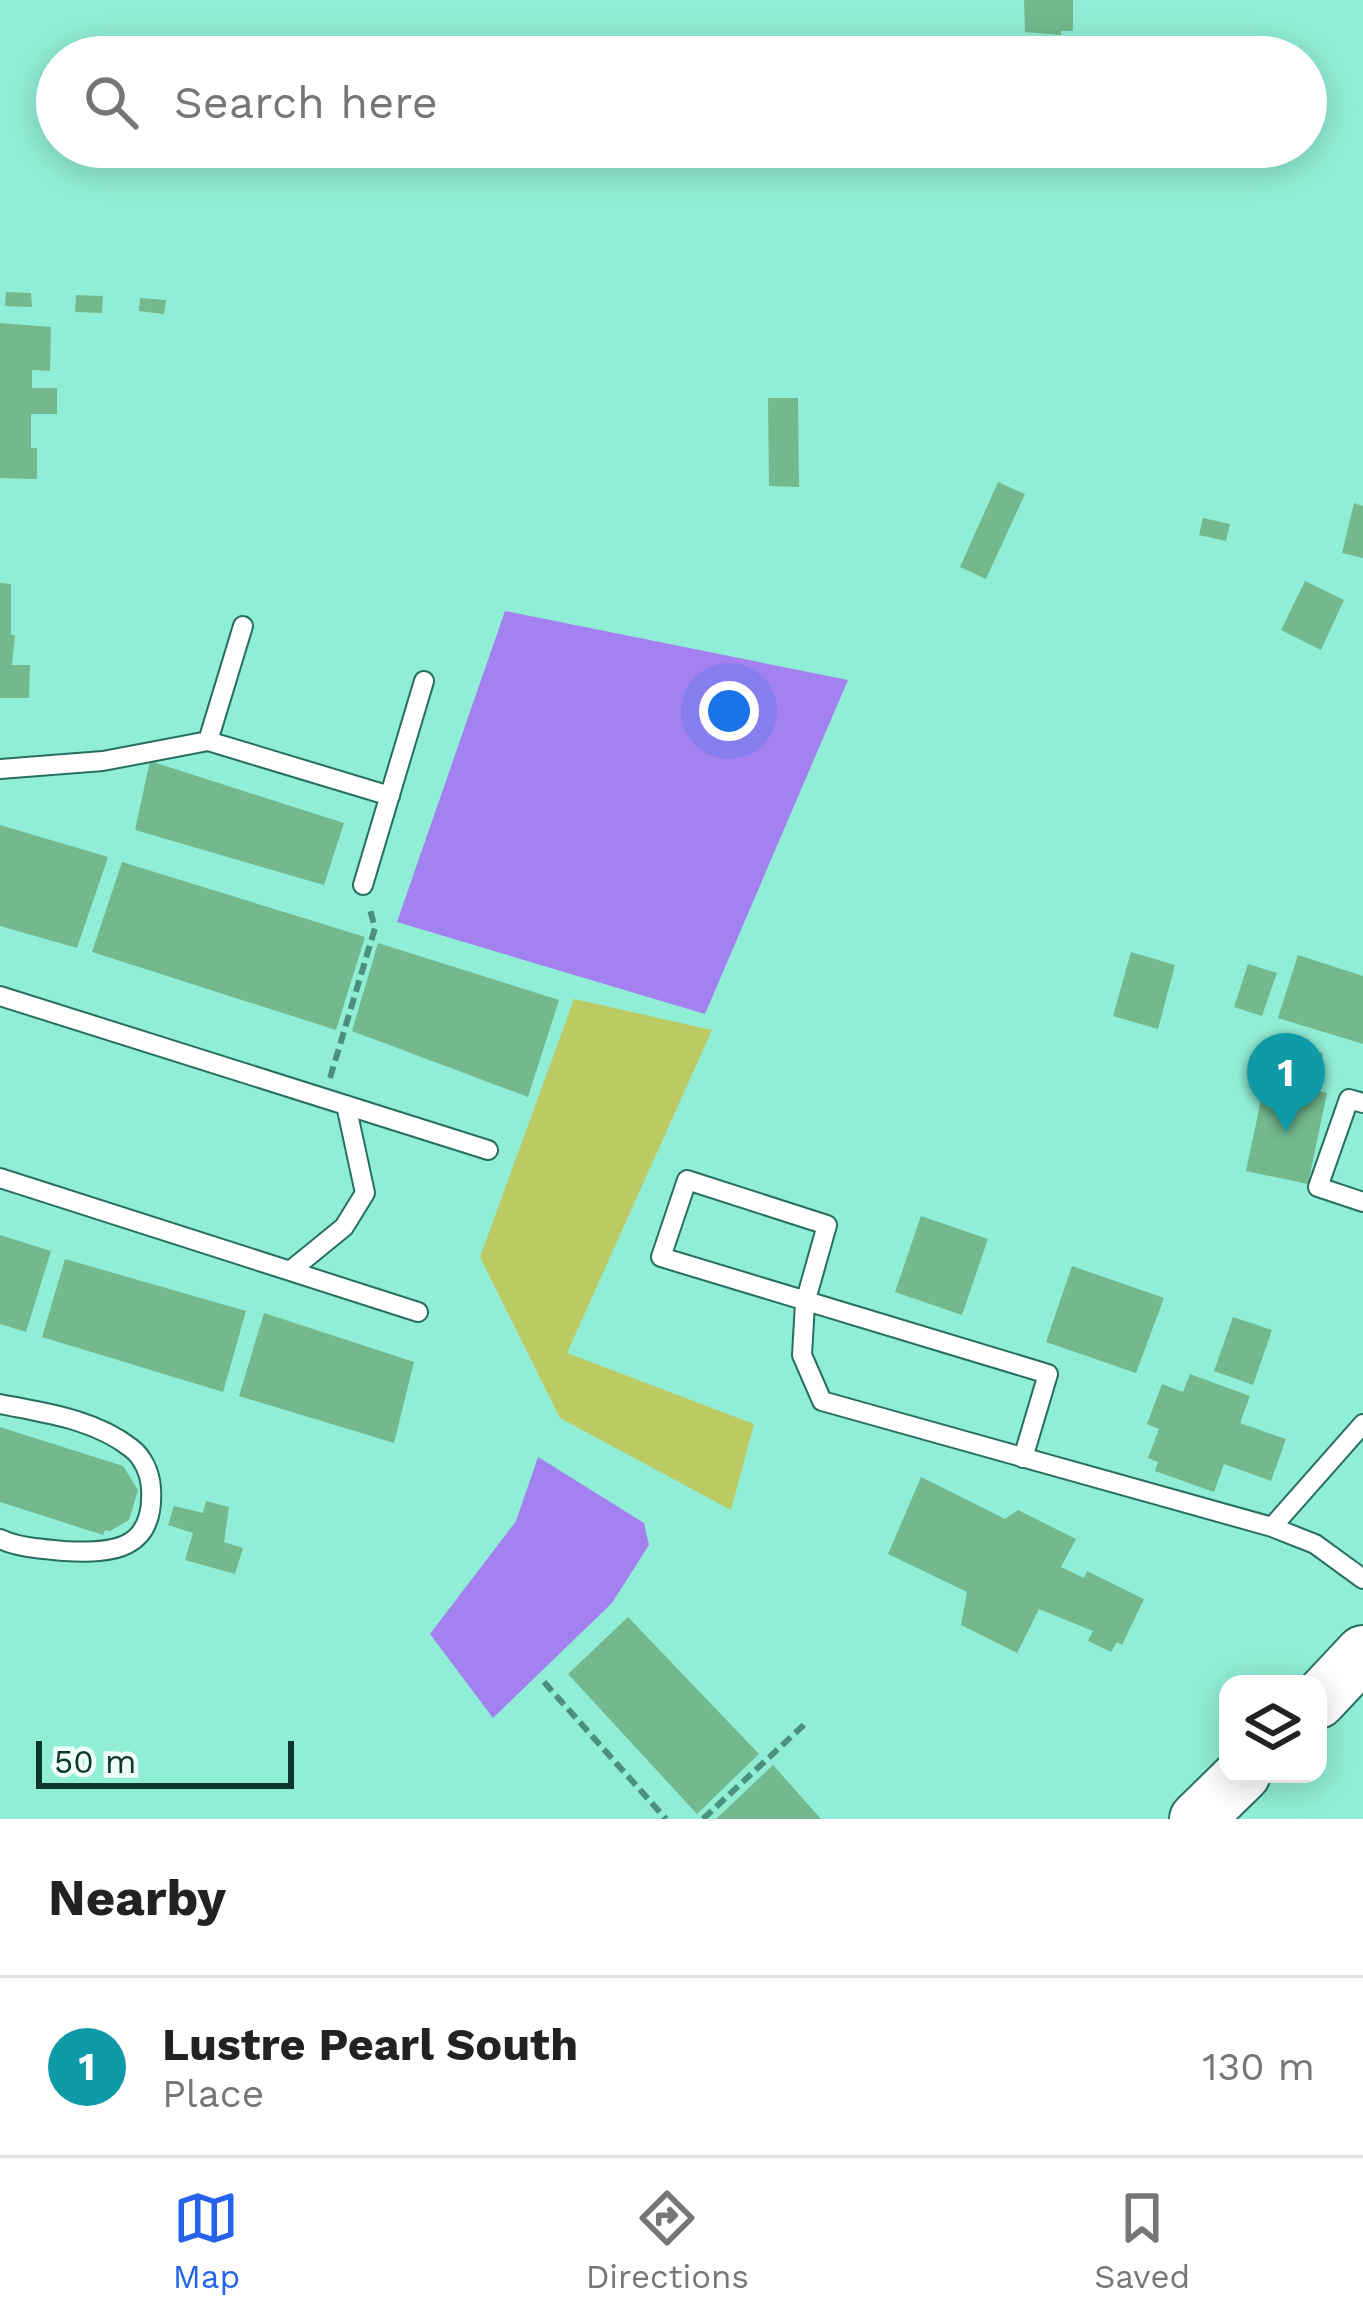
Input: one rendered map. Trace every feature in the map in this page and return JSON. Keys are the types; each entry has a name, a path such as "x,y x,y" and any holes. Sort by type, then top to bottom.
{"main road":[{"path":"1327,1691 1363,1653"},
{"path":"1197,1819 1234,1783"}],"lane":[{"path":"208,741 244,626"},
{"path":"363,885 424,680"},
{"path":"0,769 103,761 208,741 391,796"},
{"path":"0,996 488,1150"},
{"path":"1363,1103 1349,1099 1318,1187 1363,1202"},
{"path":"290,1271 344,1227 365,1193 346,1105"},
{"path":"0,1178 418,1312"},
{"path":"1023,1458 1048,1374 805,1303 662,1257 687,1180 827,1226 805,1303 802,1355 822,1401 1023,1458 1271,1527 1315,1544 1363,1579"},
{"path":"0,1404 93,1425 136,1450 150,1474 152,1503 145,1527 128,1546 105,1553 0,1539"},
{"path":"1271,1527 1363,1424"}],"path":[{"path":"323,1098 375,928 363,885"},
{"path":"544,1682 666,1819"},
{"path":"704,1819 807,1722"}],"green space":[{"path":"574,999 712,1030 567,1353 754,1424 731,1510 560,1418 480,1257"}],"shaded area":[{"path":"505,611 848,680 705,1014 397,922"},
{"path":"538,1457 644,1523 649,1545 612,1603 493,1718 430,1634 516,1521"}],"building":[{"path":"1024,0 1073,0 1073,31 1061,31 1061,35 1025,32"},
{"path":"6,292 31,293 32,307 5,306"},
{"path":"76,295 103,296 102,313 75,312"},
{"path":"140,298 166,300 164,314 139,311"},
{"path":"0,323 51,327 50,371 32,370 32,388 57,388 57,414 31,414 37,479 0,478"},
{"path":"768,398 798,398 799,487 769,486"},
{"path":"998,482 1025,494 986,579 960,567"},
{"path":"1354,503 1363,506 1363,558 1342,553"},
{"path":"1203,518 1230,524 1226,541 1199,535"},
{"path":"1305,581 1344,600 1321,650 1281,630"},
{"path":"0,583 11,584 12,665 30,665 29,698 0,698"},
{"path":"150,761 344,823 324,885 135,830"},
{"path":"0,825 108,857 77,948 0,926"},
{"path":"122,862 365,937 336,1030 92,952"},
{"path":"378,943 559,1000 528,1097 352,1031"},
{"path":"1131,952 1175,965 1158,1029 1113,1016"},
{"path":"1298,955 1363,976 1363,1044 1278,1018"},
{"path":"1248,964 1277,973 1262,1016 1234,1007"},
{"path":"1273,1043 1323,1053 1315,1090 1327,1093 1308,1184 1246,1171"},
{"path":"921,1216 988,1239 962,1315 895,1292"},
{"path":"0,1235 51,1251 26,1332 0,1324"},
{"path":"65,1259 246,1311 223,1392 42,1337"},
{"path":"1072,1266 1164,1298 1136,1373 1046,1342"},
{"path":"264,1313 414,1362 394,1443 239,1396"},
{"path":"1233,1317 1272,1330 1253,1385 1214,1371"},
{"path":"1190,1374 1250,1396 1240,1423 1286,1439 1271,1481 1224,1464 1214,1492 1155,1471 1158,1462 1148,1458 1159,1429 1147,1424 1162,1384 1183,1392"},
{"path":"0,1427 123,1466 138,1490 129,1520 103,1535 0,1502"},
{"path":"921,1477 1005,1519 1018,1510 1076,1539 1061,1567 1084,1578 1087,1571 1144,1599 1122,1645 1117,1642 1111,1652 1088,1641 1093,1631 1039,1609 1017,1653 961,1625 967,1592 888,1554"},
{"path":"206,1501 229,1507 224,1542 243,1548 235,1574 185,1560 193,1533 168,1525 174,1506 203,1513"},
{"path":"628,1617 759,1754 697,1814 568,1674"},
{"path":"773,1765 821,1819 716,1819"}],"place":[{"name":"Lustre Pearl South","path":"1286,1132"}]}
